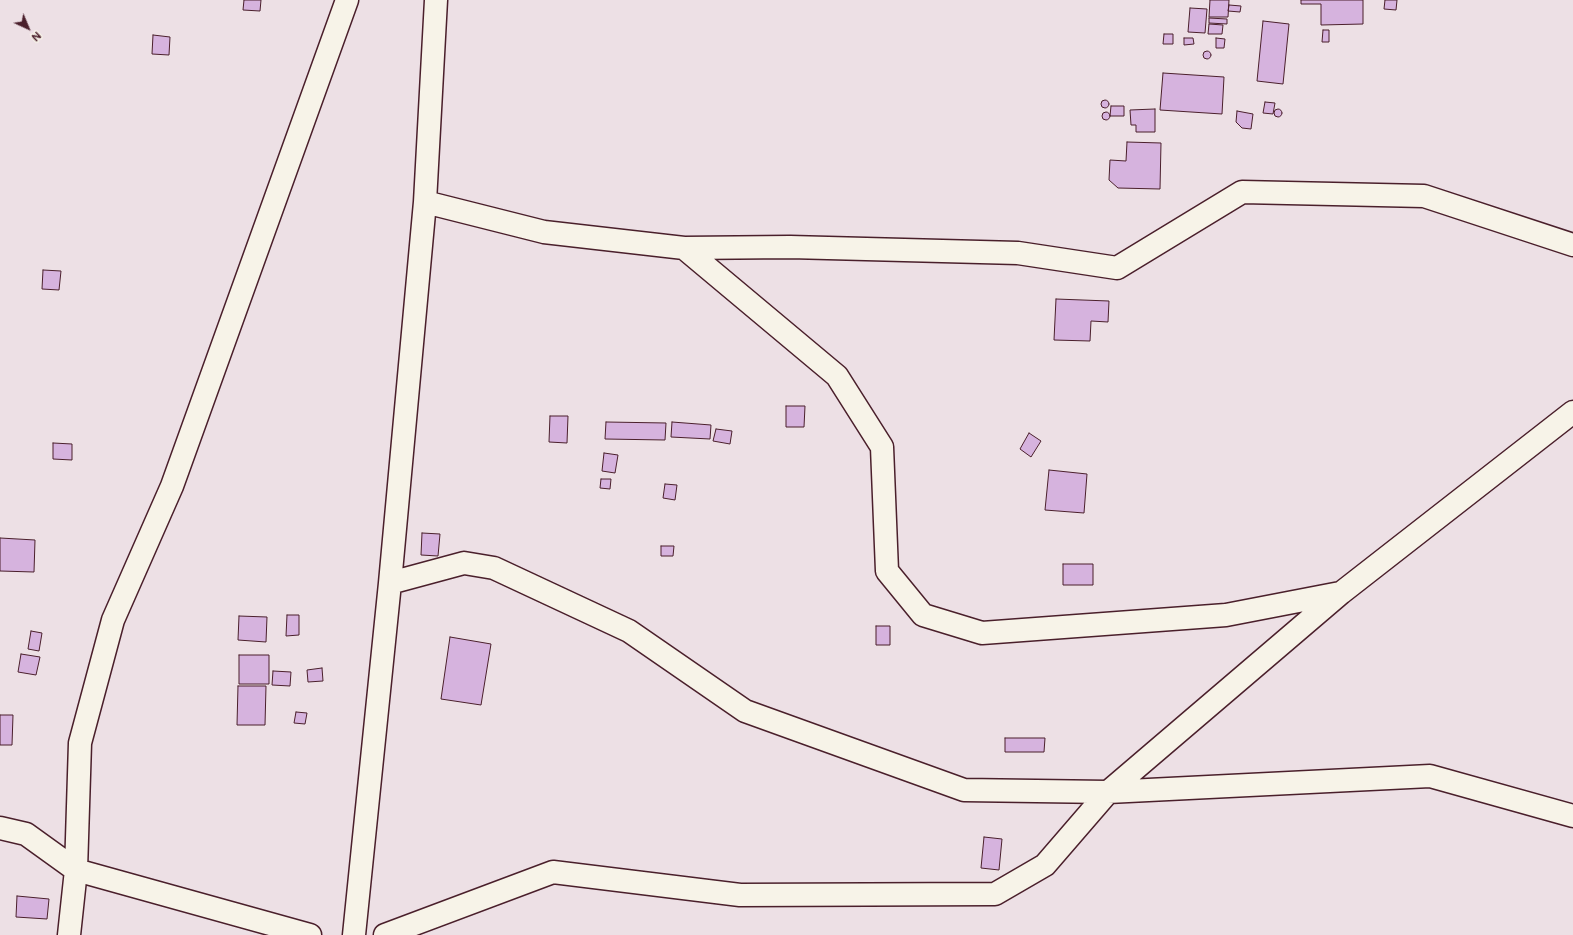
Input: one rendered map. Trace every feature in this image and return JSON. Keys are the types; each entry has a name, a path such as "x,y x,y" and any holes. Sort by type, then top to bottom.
{"street":[{"path":"69,935 76,870 80,743 113,620 172,486 347,0"},
{"path":"354,935 390,582 425,202 436,0"},
{"path":"425,202 544,232 684,248 790,247 1018,253 1117,268 1242,192 1424,196 1573,245"},
{"path":"684,248 837,376 882,447 887,571 923,615 982,632 1226,615 1341,593"},
{"path":"385,935 553,872 740,895 995,894 1045,865 1108,792 1341,593 1573,412"},
{"path":"390,582 464,563 494,568 629,631 745,710 964,790 1108,792 1430,776 1573,816"},
{"path":"0,828 26,834 76,870 310,935"}],"building":[{"path":"244,0 261,0 260,11 243,10"},
{"path":"1210,0 1229,0 1228,17 1209,17"},
{"path":"1301,0 1363,0 1363,24 1321,25 1321,4 1301,4"},
{"path":"1385,0 1397,0 1396,10 1384,9"},
{"path":"1229,5 1241,6 1240,12 1228,11"},
{"path":"1190,8 1207,9 1205,33 1188,32"},
{"path":"1209,18 1227,19 1227,24 1209,23"},
{"path":"1263,21 1289,24 1283,84 1257,81"},
{"path":"1209,24 1223,25 1222,34 1208,34"},
{"path":"1323,30 1329,30 1329,42 1322,42"},
{"path":"1164,34 1173,34 1173,44 1163,44"},
{"path":"153,35 170,37 169,55 152,54"},
{"path":"1184,38 1193,38 1194,44 1184,45"},
{"path":"1216,38 1225,39 1224,48 1216,48"},
{"path":"1205,51 1209,51 1211,55 1209,59 1205,59 1203,57 1203,53"},
{"path":"1163,73 1224,77 1222,114 1160,110"},
{"path":"1105,100 1108,101 1108,107 1105,108 1102,107 1101,104 1102,101"},
{"path":"1265,102 1275,103 1273,114 1263,113"},
{"path":"1111,106 1124,106 1124,116 1110,116"},
{"path":"1155,109 1155,132 1136,132 1136,125 1131,125 1130,110"},
{"path":"1276,109 1280,109 1282,113 1280,117 1276,117 1274,115 1274,111"},
{"path":"1237,111 1253,114 1251,129 1242,128 1236,122"},
{"path":"1104,112 1108,112 1110,116 1108,120 1104,120 1102,118 1102,114"},
{"path":"1127,142 1161,143 1160,189 1118,188 1109,180 1110,160 1126,161"},
{"path":"43,270 61,271 59,290 42,289"},
{"path":"1056,299 1109,301 1108,322 1091,321 1090,341 1054,340"},
{"path":"786,406 805,406 804,427 786,427"},
{"path":"550,416 568,416 567,443 549,442"},
{"path":"606,422 666,423 665,440 605,439"},
{"path":"672,422 711,425 710,439 671,437"},
{"path":"716,429 732,431 730,444 713,441"},
{"path":"1029,433 1041,441 1031,457 1020,449"},
{"path":"53,443 72,444 72,460 53,459"},
{"path":"604,453 618,455 615,473 602,471"},
{"path":"1049,470 1087,474 1084,513 1045,510"},
{"path":"601,479 611,479 610,489 600,488"},
{"path":"665,484 677,485 675,500 663,498"},
{"path":"422,533 440,534 438,556 421,555"},
{"path":"0,538 35,540 34,572 0,571"},
{"path":"661,546 674,546 673,556 661,556"},
{"path":"1063,564 1093,564 1093,585 1063,585"},
{"path":"287,615 299,615 299,635 286,636"},
{"path":"239,616 267,617 266,642 238,640"},
{"path":"876,626 890,626 890,645 876,645"},
{"path":"31,631 42,633 39,651 28,649"},
{"path":"450,637 491,644 481,705 441,699"},
{"path":"21,654 40,657 36,675 18,672"},
{"path":"239,655 269,655 269,684 239,684"},
{"path":"322,668 323,681 308,682 307,670"},
{"path":"273,671 291,672 290,686 272,685"},
{"path":"238,686 266,686 265,725 237,725"},
{"path":"296,712 307,713 305,724 294,723"},
{"path":"0,715 13,715 12,745 0,745"},
{"path":"1005,738 1045,738 1044,752 1005,752"},
{"path":"984,837 1002,839 999,870 981,868"},
{"path":"17,896 49,899 47,919 16,917"}]}
